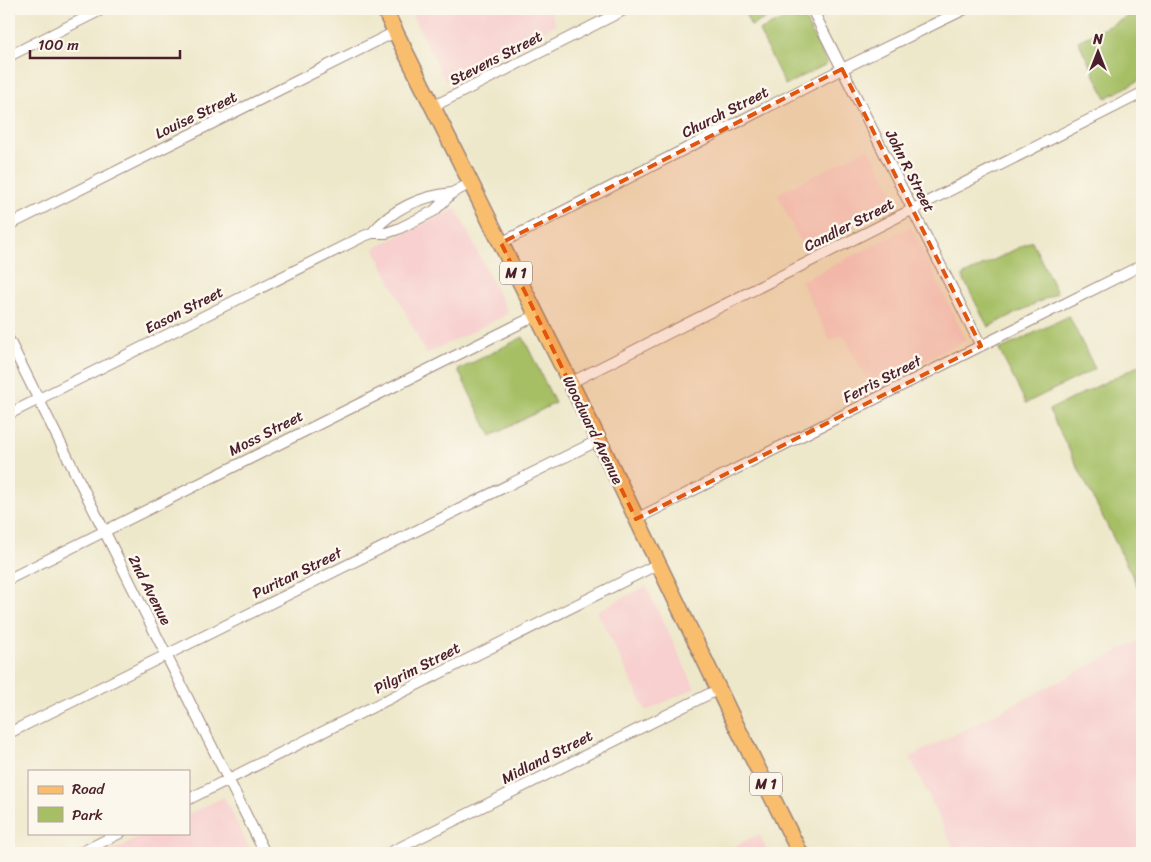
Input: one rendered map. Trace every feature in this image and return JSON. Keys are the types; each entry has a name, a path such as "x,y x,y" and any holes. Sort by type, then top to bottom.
{"main road":[{"name":"Woodward Avenue","path":"384,9 537,315 718,689 800,853"}],"street":[{"path":"9,56 103,9"},
{"name":"Stevens Street","path":"432,107 626,9"},
{"name":"John R Street","path":"812,9 981,346"},
{"name":"Church Street","path":"501,243 842,69 965,9"},
{"name":"Louise Street","path":"9,225 395,32"},
{"name":"Candler Street","path":"570,382 1142,94"},
{"name":"Eason Street","path":"372,233 386,233 398,229 434,211 452,193 471,183"},
{"name":"Eason Street","path":"9,414 372,233 390,214 426,197 452,193"},
{"name":"Ferris Street","path":"636,519 1142,265"},
{"name":"Moss Street","path":"9,579 537,315"},
{"name":"2nd Avenue","path":"9,340 265,853"},
{"name":"Puritan Street","path":"9,733 598,440"},
{"name":"Pilgrim Street","path":"190,798 658,564"},
{"name":"Midland Street","path":"389,853 718,689"},
{"path":"80,853 118,834"}],"highlighted area":[{"path":"842,69 981,346 636,519 501,243"}],"shaded area":[{"path":"409,9 549,9 556,24 525,42 445,81"},
{"path":"869,148 898,202 804,249 777,194"},
{"path":"456,208 508,314 426,354 374,248"},
{"path":"911,227 966,340 870,387 844,335 830,341 801,281"},
{"path":"646,586 695,688 646,711 597,611"},
{"path":"1142,639 1142,853 956,853 910,757"},
{"path":"224,797 252,853 108,853 147,834 190,834 190,814"},
{"path":"759,834 768,853 721,853"}],"green space":[{"path":"743,9 783,9 751,26"},
{"path":"801,11 827,64 785,85 759,31"},
{"path":"1139,11 1142,17 1142,79 1106,98 1078,41"},
{"path":"1032,241 1057,293 988,327 962,276"},
{"path":"1069,316 1095,369 1026,403 999,350"},
{"path":"523,337 555,403 491,436 458,370"},
{"path":"1142,364 1142,595 1049,410"}]}
